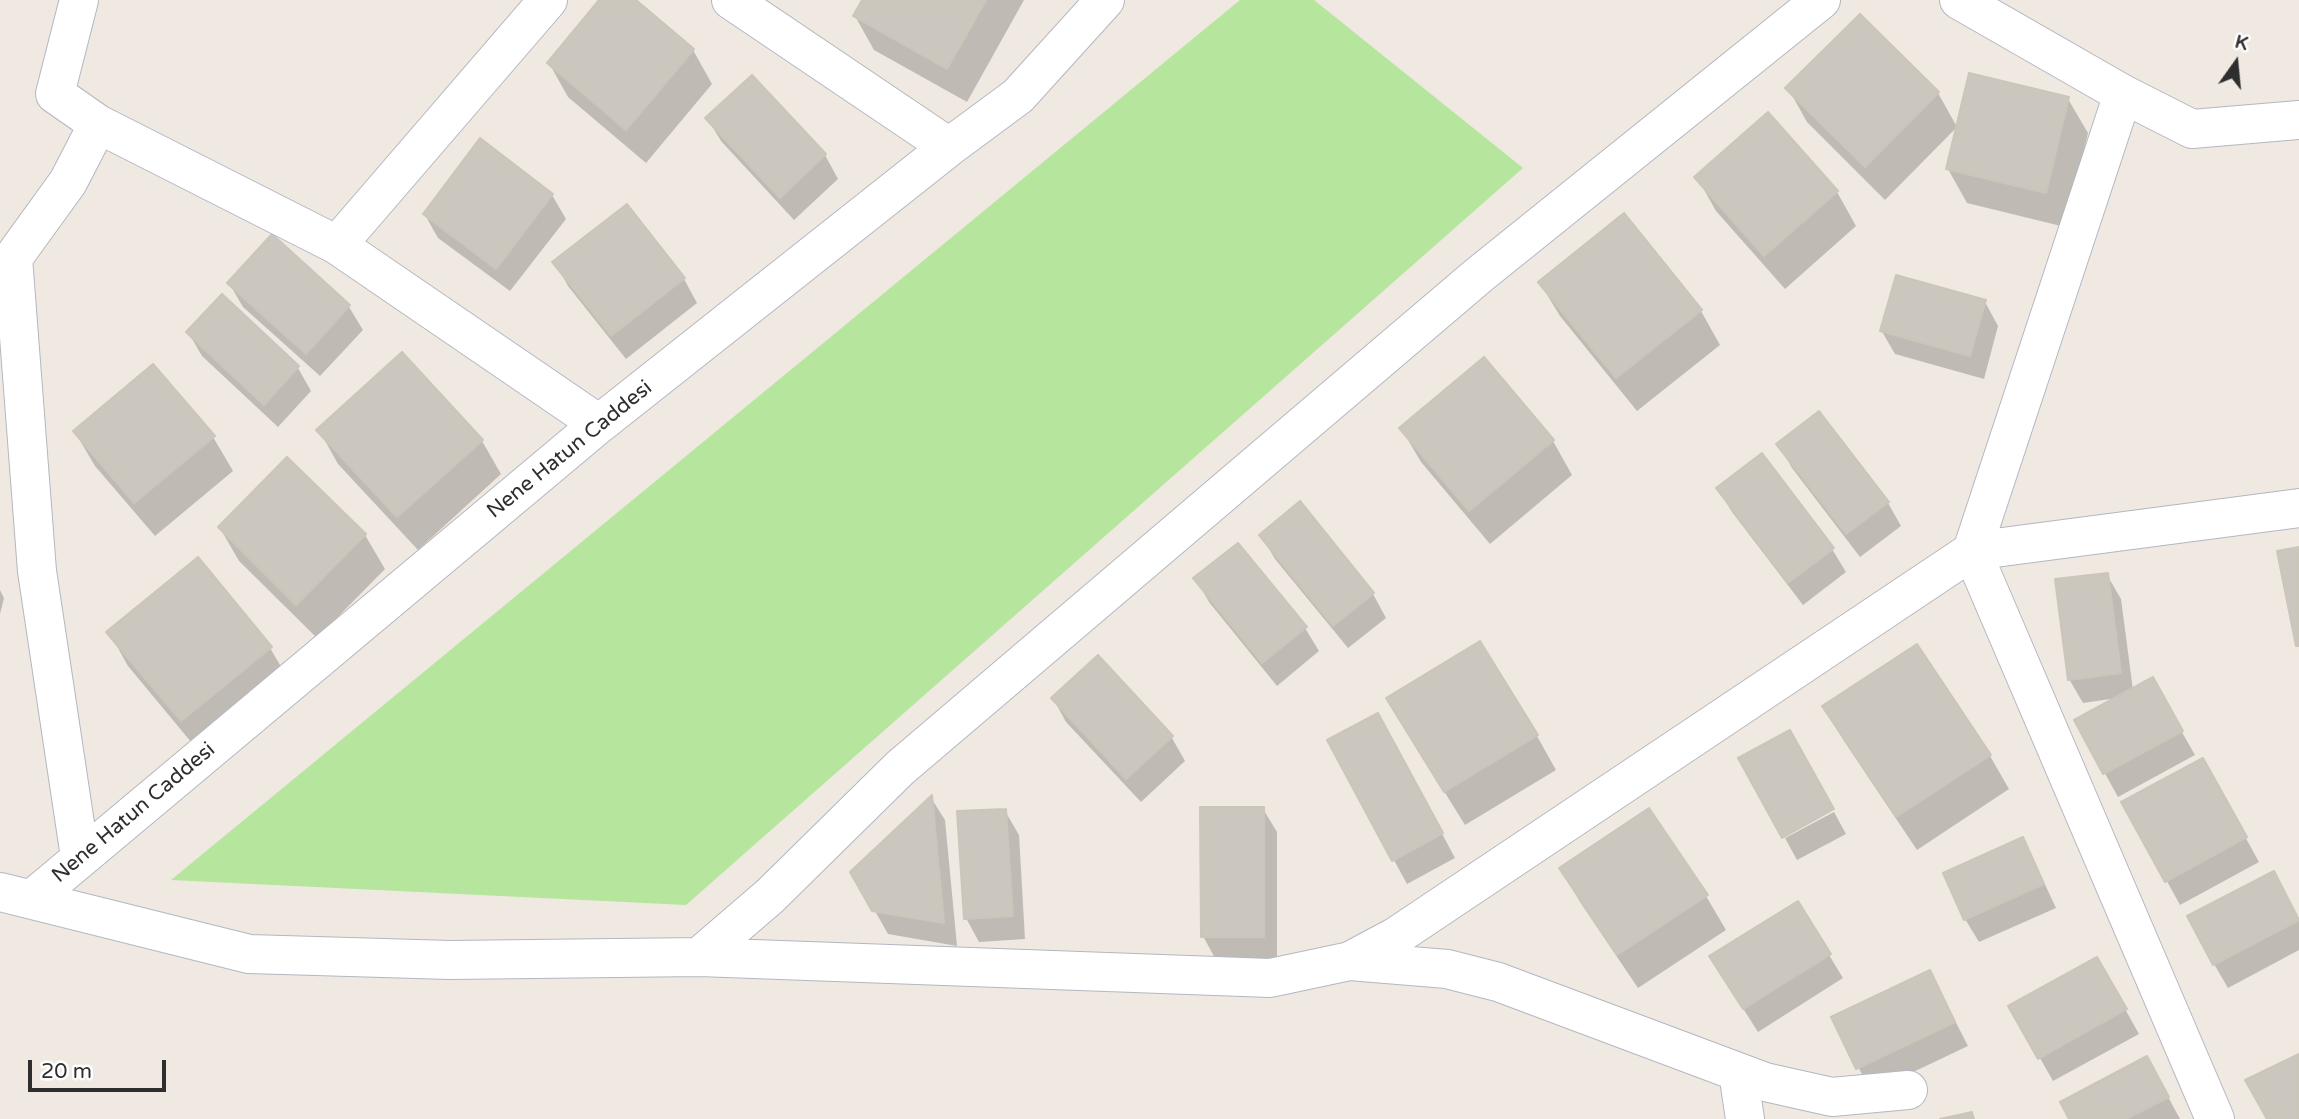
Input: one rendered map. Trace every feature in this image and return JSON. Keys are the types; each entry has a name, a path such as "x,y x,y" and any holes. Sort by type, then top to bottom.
{"street":[{"path":"79,0 55,93 98,124 337,245 599,425"},
{"path":"337,245 548,0"},
{"path":"731,0 949,147"},
{"name":"Nene Hatun Caddesi","path":"16,895 80,858 599,425 949,147 1018,96 1105,0"},
{"path":"699,957 770,896 901,768 1405,338 1500,258 1821,0"},
{"path":"1959,0 2123,94 2192,129 2299,120"},
{"path":"2123,94 1972,551 2215,1119"},
{"path":"80,858 37,571 7,264 68,182 98,124"},
{"path":"16,895 249,954 450,960 699,957 1270,978 1350,961 1395,937 1972,551 2299,508"},
{"path":"1350,961 1447,969 1498,982 1765,1082 1832,1097 1908,1090"},
{"path":"1738,1072 1745,1119"}],"green space":[{"path":"1240,0 1314,0 1523,168 686,905 171,880"}],"building":[{"path":"599,0 636,0 694,49 626,130 547,63"},
{"path":"862,0 986,0 947,69 853,16"},
{"path":"1860,14 1939,92 1865,167 1785,88"},
{"path":"1969,73 2069,97 2046,193 1946,169"},
{"path":"752,75 826,154 780,198 705,118"},
{"path":"1768,112 1838,191 1764,256 1694,177"},
{"path":"480,138 553,194 496,269 423,214"},
{"path":"627,204 685,278 611,336 552,262"},
{"path":"1624,213 1702,310 1616,378 1538,282"},
{"path":"272,234 350,305 306,354 227,283"},
{"path":"1896,275 1986,300 1970,356 1880,331"},
{"path":"222,294 299,366 264,405 186,332"},
{"path":"402,352 483,440 397,517 316,430"},
{"path":"1484,357 1554,440 1469,511 1399,428"},
{"path":"153,364 215,436 134,503 73,431"},
{"path":"1819,411 1889,502 1846,534 1776,444"},
{"path":"1762,453 1834,548 1788,583 1716,488"},
{"path":"287,457 366,534 296,605 218,527"},
{"path":"1300,501 1374,593 1333,626 1259,535"},
{"path":"1238,543 1307,627 1262,663 1193,578"},
{"path":"2299,547 2299,646 2296,646 2277,551"},
{"path":"198,557 272,647 181,721 106,632"},
{"path":"2108,573 2121,673 2068,680 2055,579"},
{"path":"1480,641 1538,735 1444,792 1386,698"},
{"path":"1917,644 1991,755 1896,817 1822,706"},
{"path":"1098,655 1173,736 1126,779 1051,698"},
{"path":"2153,677 2183,731 2103,774 2074,720"},
{"path":"1378,713 1443,833 1392,861 1327,740"},
{"path":"1790,730 1834,809 1782,838 1738,758"},
{"path":"2203,758 2247,837 2165,882 2121,802"},
{"path":"932,795 944,923 872,911 850,872"},
{"path":"1200,807 1264,807 1264,937 1201,937"},
{"path":"1649,808 1708,895 1617,955 1559,868"},
{"path":"1006,809 1013,916 964,919 957,811"},
{"path":"2023,837 2044,884 1964,920 1943,873"},
{"path":"2274,871 2299,920 2213,965 2187,916"},
{"path":"1798,901 1831,954 1743,1009 1709,956"},
{"path":"2097,957 2127,1009 2038,1059 2008,1006"},
{"path":"1930,970 1955,1022 1856,1069 1831,1017"},
{"path":"2299,1054 2299,1119 2267,1119 2245,1080"},
{"path":"2147,1056 2169,1097 2126,1119 2069,1119 2060,1102"},
{"path":"1972,1112 1974,1119 1940,1119"}]}
